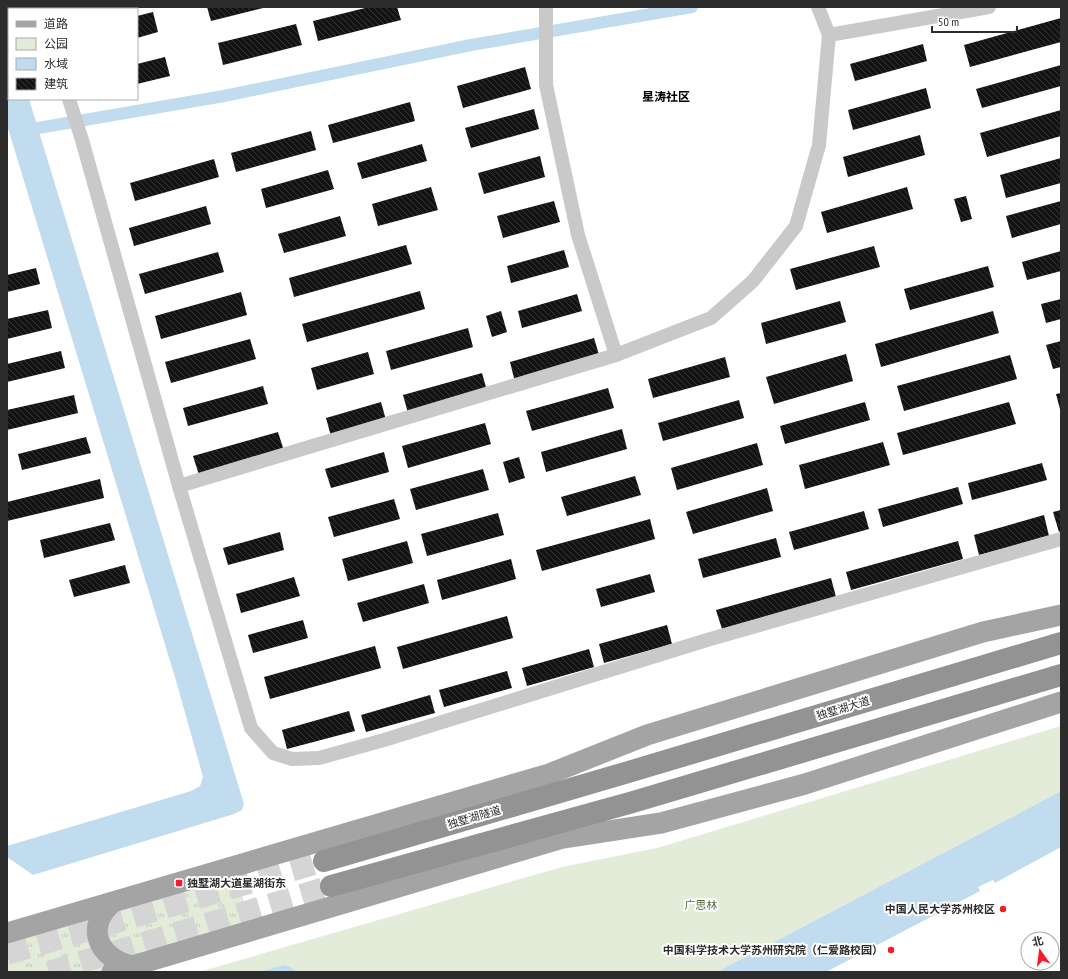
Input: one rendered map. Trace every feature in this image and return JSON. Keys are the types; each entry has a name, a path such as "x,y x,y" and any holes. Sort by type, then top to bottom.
{"highway":[{"name":"独墅湖大道","path":"625,773 1061,643"},
{"path":"331,886 633,802 1061,675"},
{"name":"独墅湖隧道","path":"324,861 625,773"}],"main road":[{"path":"7,933 549,774 647,735 976,634 1061,615"},
{"path":"112,972 563,838 661,823 804,784 1061,702"},
{"path":"113,902 106,908 100,917 98,926 100,944 105,953 113,959 122,964 132,966"}],"street":[{"path":"546,7 546,85 578,235 616,355"},
{"path":"829,36 989,7"},
{"path":"179,486 616,355 711,318 753,281 796,226 820,145 829,36 818,8"},
{"path":"69,100 82,140 179,486 251,728 273,753 292,759 319,758 384,740 707,640 1061,539"}],"green space":[{"name":"广思林","path":"1061,726 1061,791 717,972 296,972 283,965 259,972 199,972 562,867 657,848"},
{"path":"235,871 251,925 128,959 105,938 105,931 115,909"},
{"path":"91,915 106,970 99,972 7,972 7,939"}],"water":[{"path":"7,26 8,100 29,100 244,804 242,810 234,814 33,875 7,857 7,846 191,791 200,786 203,777 177,684 7,125"},
{"path":"1061,791 1061,847 995,883 993,880 978,887 980,891 826,972 717,972"},
{"path":"283,965 290,967 296,972 259,972"}],"building":[{"path":"63,7 79,8 64,8"},
{"path":"207,7 263,7 263,8 211,21"},
{"path":"369,7 397,7 401,20 318,41 313,21"},
{"path":"153,12 158,32 138,38 138,16"},
{"path":"1061,18 1061,42 970,67 964,45"},
{"path":"296,24 302,45 223,65 218,43"},
{"path":"923,44 927,61 855,81 850,64"},
{"path":"165,57 170,76 138,84 138,64"},
{"path":"1061,65 1061,86 982,108 976,89"},
{"path":"525,67 531,89 463,108 457,86"},
{"path":"926,88 931,108 853,130 848,110"},
{"path":"410,102 415,121 333,143 328,125"},
{"path":"534,109 539,129 471,148 465,128"},
{"path":"1061,110 1061,136 987,157 980,133"},
{"path":"311,131 316,150 236,172 231,153"},
{"path":"920,135 925,155 848,177 843,157"},
{"path":"422,144 427,161 362,179 357,163"},
{"path":"540,156 545,177 484,194 478,173"},
{"path":"1061,158 1061,183 1006,198 1000,175"},
{"path":"214,159 219,177 135,201 130,183"},
{"path":"328,170 334,189 266,208 261,189"},
{"path":"431,187 438,210 378,226 372,204"},
{"path":"907,187 913,209 827,233 821,212"},
{"path":"966,196 972,219 961,222 954,199"},
{"path":"554,201 560,222 503,238 497,216"},
{"path":"1061,201 1061,224 1012,238 1006,216"},
{"path":"206,206 211,224 134,246 129,228"},
{"path":"340,216 346,236 284,253 278,234"},
{"path":"406,245 412,264 294,297 289,278"},
{"path":"874,246 880,267 796,290 790,269"},
{"path":"564,250 569,267 511,283 507,266"},
{"path":"1061,251 1061,271 1027,280 1022,262"},
{"path":"218,252 224,272 145,294 139,274"},
{"path":"988,266 994,287 910,310 904,289"},
{"path":"36,268 40,284 7,292 7,275"},
{"path":"420,291 425,309 307,342 302,324"},
{"path":"241,292 247,315 161,339 155,316"},
{"path":"577,294 582,311 522,328 518,311"},
{"path":"1061,299 1061,319 1046,323 1041,304"},
{"path":"840,301 846,322 766,344 761,323"},
{"path":"48,310 52,328 7,339 7,319"},
{"path":"501,311 507,332 492,337 486,316"},
{"path":"993,311 999,333 881,367 875,344"},
{"path":"468,328 473,347 391,370 386,351"},
{"path":"594,338 600,358 515,382 510,362"},
{"path":"250,339 256,359 171,383 165,362"},
{"path":"1061,341 1061,367 1053,369 1046,345"},
{"path":"61,351 65,368 7,382 7,364"},
{"path":"368,352 374,374 317,390 311,368"},
{"path":"846,354 853,381 774,404 766,377"},
{"path":"1010,355 1017,379 904,411 897,386"},
{"path":"725,357 730,377 653,398 648,379"},
{"path":"482,373 487,391 408,413 403,395"},
{"path":"263,386 268,404 188,426 183,408"},
{"path":"608,388 614,408 532,431 526,411"},
{"path":"1061,393 1061,413 1056,394"},
{"path":"74,395 78,413 7,430 7,410"},
{"path":"739,400 744,418 663,441 658,423"},
{"path":"381,402 386,420 331,436 326,418"},
{"path":"865,402 870,420 785,444 780,426"},
{"path":"1009,402 1016,424 903,455 897,433"},
{"path":"485,423 491,444 408,468 402,446"},
{"path":"622,429 627,449 546,472 541,452"},
{"path":"278,432 284,451 199,475 193,456"},
{"path":"86,437 91,453 22,470 18,454"},
{"path":"883,442 890,465 805,489 799,465"},
{"path":"757,443 763,465 677,490 671,468"},
{"path":"384,452 389,472 331,488 325,469"},
{"path":"519,457 525,478 509,483 503,462"},
{"path":"1042,463 1047,480 972,500 968,483"},
{"path":"483,469 489,490 416,510 410,489"},
{"path":"635,476 641,495 567,516 561,497"},
{"path":"100,479 104,498 7,521 7,502"},
{"path":"958,487 963,504 883,527 878,509"},
{"path":"767,488 773,511 693,534 686,512"},
{"path":"394,499 400,519 334,537 328,517"},
{"path":"1061,510 1061,531 1059,532 1053,512"},
{"path":"864,511 869,529 794,550 789,532"},
{"path":"498,513 504,535 427,556 421,534"},
{"path":"1044,515 1049,536 979,555 974,535"},
{"path":"650,519 655,539 542,571 536,550"},
{"path":"110,523 115,540 44,558 40,540"},
{"path":"280,532 284,550 228,565 223,548"},
{"path":"776,538 781,557 703,578 698,559"},
{"path":"407,541 413,563 348,581 342,559"},
{"path":"958,541 963,559 851,590 846,572"},
{"path":"511,559 516,579 442,600 437,580"},
{"path":"125,565 130,583 74,597 69,580"},
{"path":"650,574 655,592 601,607 596,589"},
{"path":"294,577 300,596 241,613 236,594"},
{"path":"831,578 836,597 722,629 716,610"},
{"path":"424,584 429,603 363,622 357,603"},
{"path":"507,616 513,638 403,669 397,647"},
{"path":"303,620 308,638 253,653 248,635"},
{"path":"667,625 672,644 604,663 599,644"},
{"path":"375,646 381,668 270,699 264,677"},
{"path":"589,649 594,667 527,686 522,668"},
{"path":"507,671 512,688 444,707 439,690"},
{"path":"430,695 435,713 366,732 361,715"},
{"path":"349,711 355,731 287,749 282,730"}],"waterway":[{"path":"38,128 224,96 471,45 692,7"}],"tunnel":[{"path":"7,954 324,861"},
{"path":"49,972 331,886"}],"place":[{"name":"独墅湖大道星湖街东","path":"179,883"},
{"name":"中国人民大学苏州校区","path":"1003,909"},
{"name":"中国科学技术大学苏州研究院（仁爱路校园）","path":"891,950"}],"district":[{"name":"星涛社区","path":"666,96"}]}
